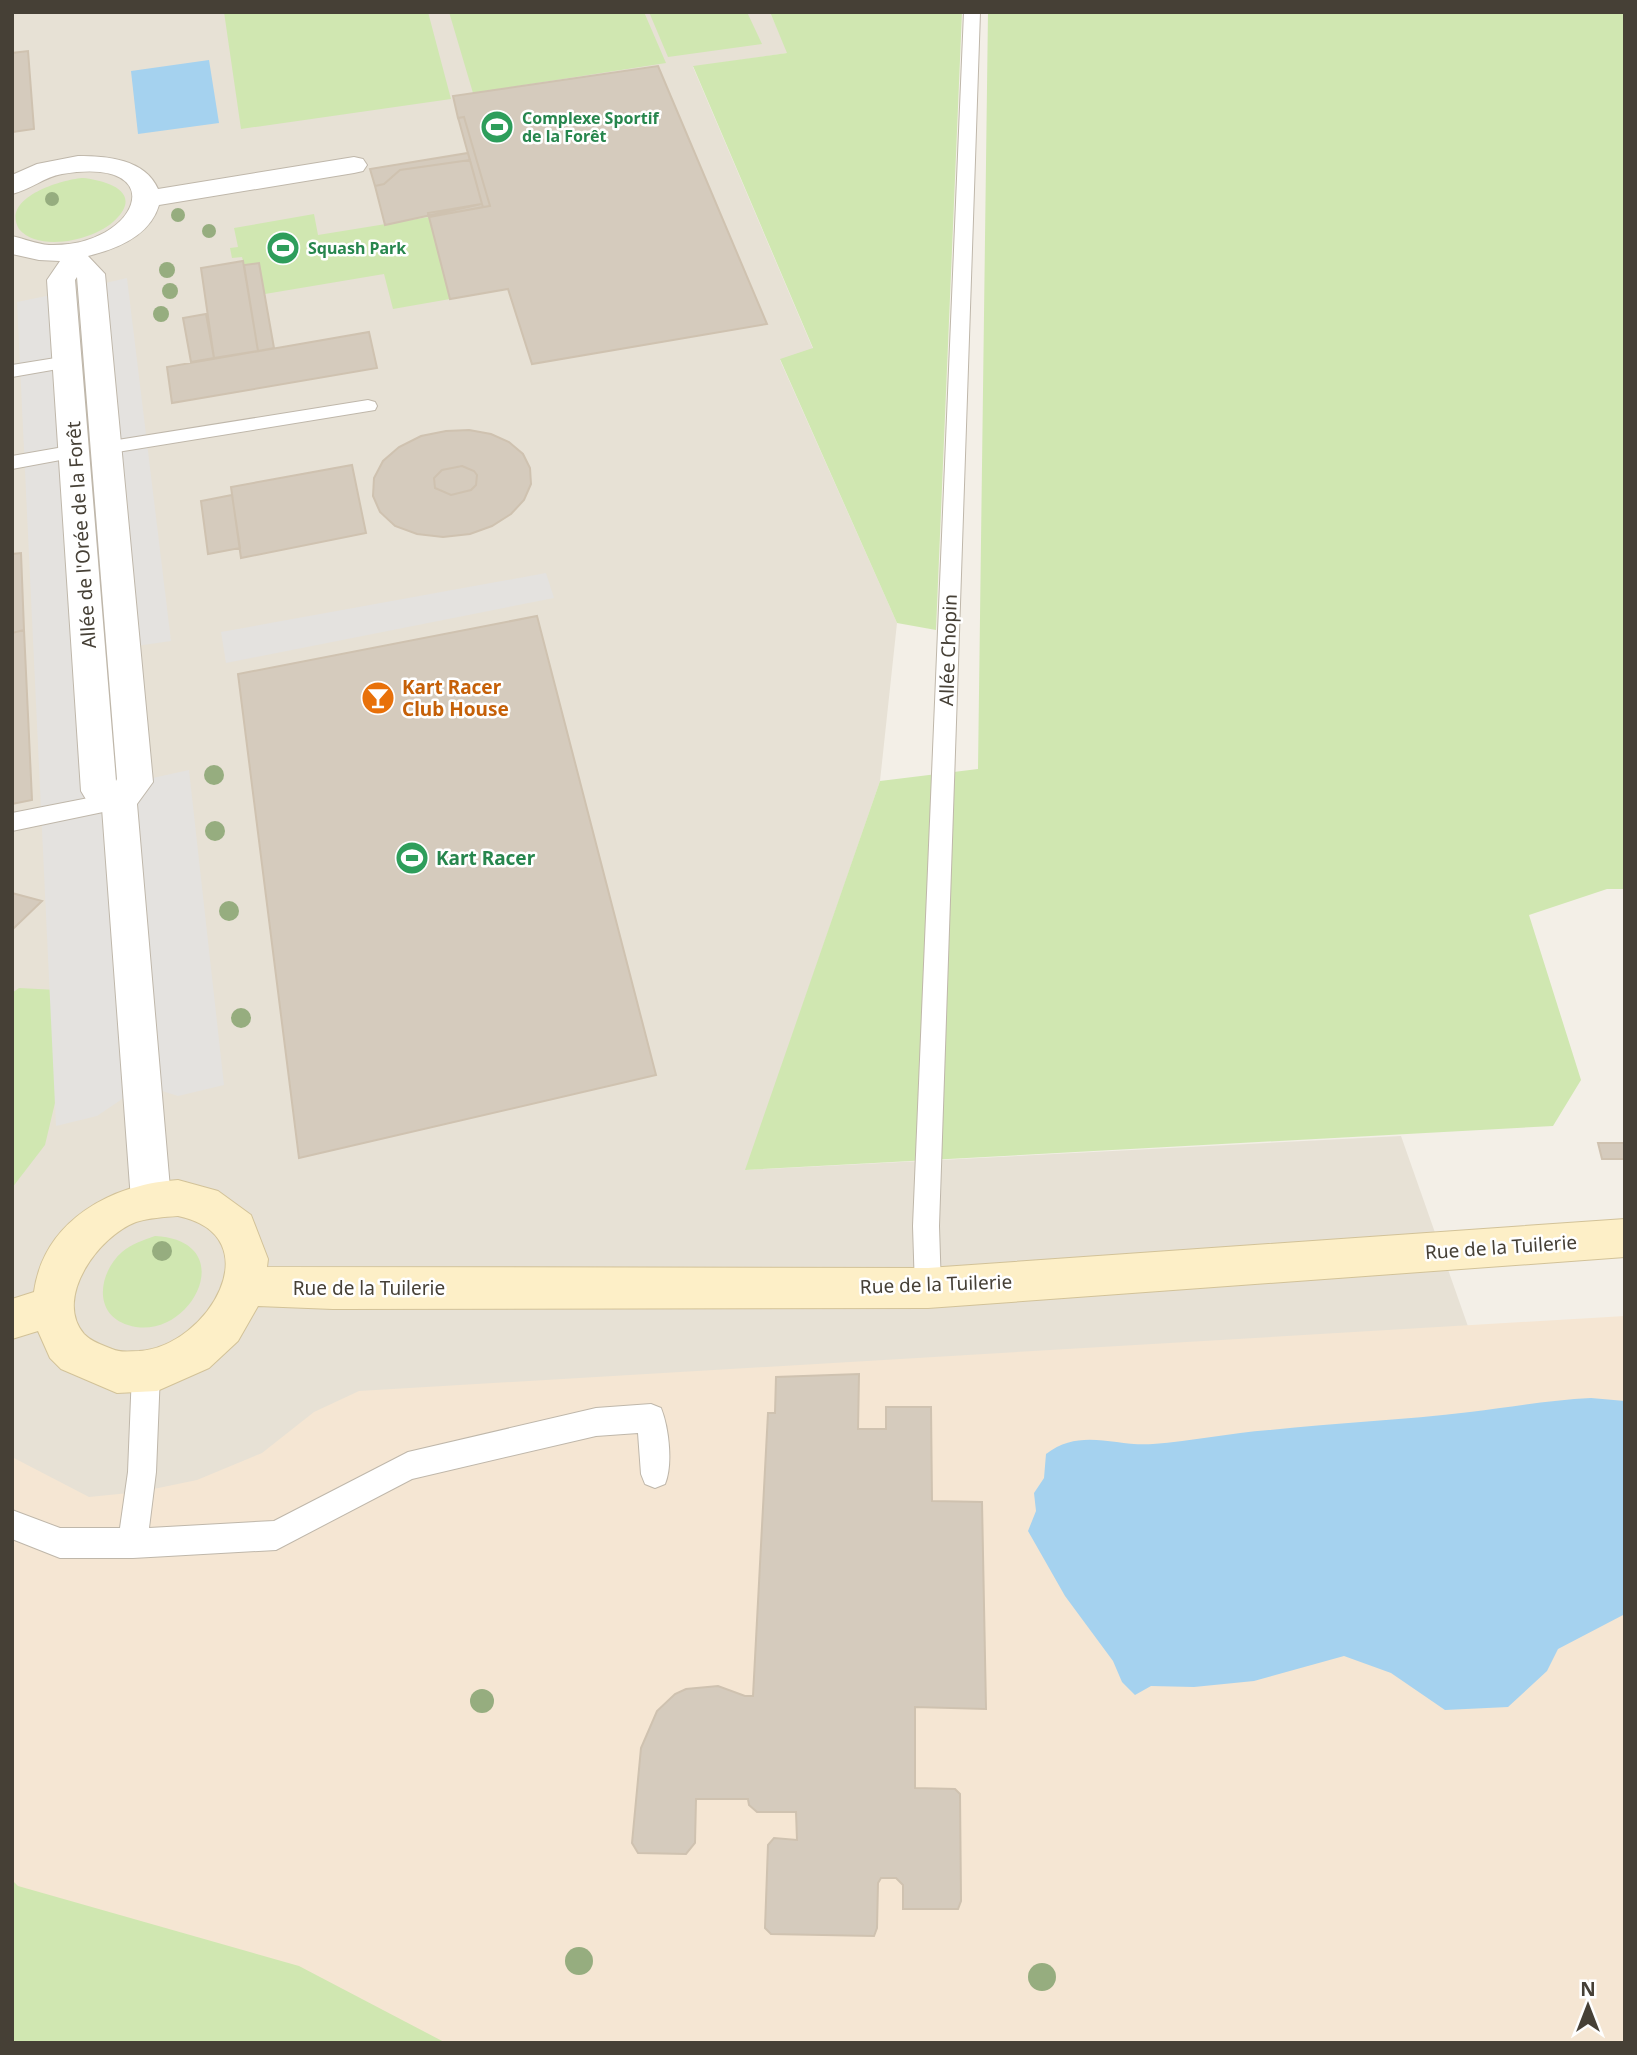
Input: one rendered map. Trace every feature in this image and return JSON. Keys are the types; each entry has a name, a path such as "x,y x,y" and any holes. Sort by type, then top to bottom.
{"street":[{"path":"12,186 29,176 52,168 76,163 100,164 120,168 135,176 144,186 147,199 137,220 126,230 74,256 25,250 12,244"},
{"path":"147,199 354,166"},
{"name":"Allée de l'Orée de la Forêt","path":"90,450 68,362 61,280 74,256 91,274 90,450 99,791 119,801"},
{"path":"119,801 151,1200"},
{"path":"178,1198 204,1204 225,1218 240,1236 247,1260 245,1286 236,1310 220,1333 199,1351 173,1366 146,1373 117,1374 92,1366 71,1351 58,1331 53,1306 57,1278 71,1251 93,1227 120,1210 151,1200 178,1198"},
{"name":"Rue de la Tuilerie","path":"245,1286 333,1289 928,1288 1625,1238"},
{"path":"12,1319 53,1306"}],"lane":[{"name":"Allée Chopin","path":"928,1288 926,1226 972,12"},
{"path":"12,371 68,362"},
{"path":"12,463 368,405"},
{"path":"12,822 119,801"},
{"path":"133,1544 142,1472 146,1373"},
{"path":"12,1524 60,1544 133,1544 276,1535 408,1466 596,1422 651,1418 655,1474"}],"shaded area":[{"path":"12,12 770,12 788,53 693,67 813,349 780,360 897,623 880,781 746,1170 1401,1136 1603,1710 1625,2043 12,2043"},
{"path":"127,278 171,641 136,646 101,284"},
{"path":"51,295 99,791 140,1069 121,818 148,779 189,770 224,1085 178,1096 143,1085 97,1116 56,1126 17,302"},
{"path":"546,573 554,598 226,663 221,632"},
{"path":"1625,1316 1625,2043 12,2043 12,1457 89,1497 139,1492 197,1480 262,1453 314,1412 359,1391"}],"green space":[{"path":"224,12 428,12 451,99 241,129"},
{"path":"449,12 644,12 666,63 473,93"},
{"path":"649,12 747,12 762,44 668,57"},
{"path":"770,12 962,12 936,630 897,623 780,359 813,348 693,66 787,53"},
{"path":"988,12 1625,12 1625,889 1607,889 1529,915 1581,1080 1553,1126 745,1170 880,781 978,769"},
{"path":"83,178 109,184 123,193 124,208 109,225 84,237 55,242 29,237 19,229 16,218 18,208 26,199 49,186"},
{"path":"314,214 318,235 429,217 450,299 393,309 384,274 265,294 259,264 244,265 242,257 232,258 230,248 238,247 234,228"},
{"path":"19,988 57,990 63,1069 45,1145 12,1188 12,993"},
{"path":"155,1236 182,1242 197,1255 202,1272 198,1290 187,1307 170,1320 150,1327 128,1325 116,1320 109,1312 104,1302 104,1281 114,1260 122,1252 133,1244"},
{"path":"12,1880 18,1886 299,1966 446,2043 12,2043"}],"water":[{"path":"209,60 219,123 138,134 131,71"},
{"path":"1591,1398 1625,1401 1625,1614 1558,1649 1547,1671 1508,1707 1445,1710 1391,1673 1344,1656 1254,1681 1194,1687 1151,1686 1135,1695 1122,1682 1113,1661 1065,1596 1028,1531 1036,1511 1034,1493 1044,1478 1046,1454 1072,1441 1153,1444 1255,1431 1445,1415"}],"building":[{"path":"28,51 34,129 12,132 12,53"},
{"path":"658,66 767,324 532,364 508,289 450,299 429,217 490,206 464,117 458,118 453,96"},
{"path":"464,117 490,206 483,207 482,204 458,118"},
{"path":"468,153 470,160 400,170 384,184 375,186 370,169"},
{"path":"470,160 482,204 385,225 375,186 384,184 400,170"},
{"path":"482,204 483,207 429,217 428,213"},
{"path":"243,261 258,351 214,358 201,268"},
{"path":"259,263 274,348 258,351 244,265"},
{"path":"206,314 214,358 191,362 183,318"},
{"path":"369,332 377,368 172,403 167,367"},
{"path":"469,430 491,434 509,442 523,454 530,468 531,484 524,500 511,514 492,526 470,534 443,537 417,534 395,526 380,512 373,496 374,478 383,461 399,447 421,436"},
{"path":"352,465 366,533 241,558 231,487"},
{"path":"462,466 477,475 476,485 471,490 451,495 435,488 434,478 442,470"},
{"path":"232,495 240,548 208,554 201,501"},
{"path":"21,553 24,630 12,633 12,554"},
{"path":"537,616 656,1075 299,1158 238,674"},
{"path":"24,630 32,800 12,804 12,633"},
{"path":"12,893 42,901 12,930"},
{"path":"1598,1143 1625,1143 1625,1159 1602,1159"},
{"path":"859,1374 858,1429 886,1429 886,1407 931,1407 932,1501 982,1502 986,1709 915,1707 915,1788 955,1789 960,1794 961,1901 958,1909 903,1909 903,1885 896,1878 881,1878 878,1883 877,1928 874,1936 771,1934 765,1928 768,1845 774,1838 797,1840 796,1812 757,1812 749,1805 748,1799 696,1799 695,1843 686,1854 638,1853 632,1843 641,1748 657,1711 675,1694 686,1689 718,1686 745,1696 753,1696 768,1413 775,1413 776,1377"}],"place":[{"name":"Complexe Sportif de la Forêt","path":"497,127"},
{"name":"Squash Park","path":"283,248"},
{"name":"Kart Racer Club House","path":"378,698"},
{"name":"Kart Racer","path":"412,858"}]}
